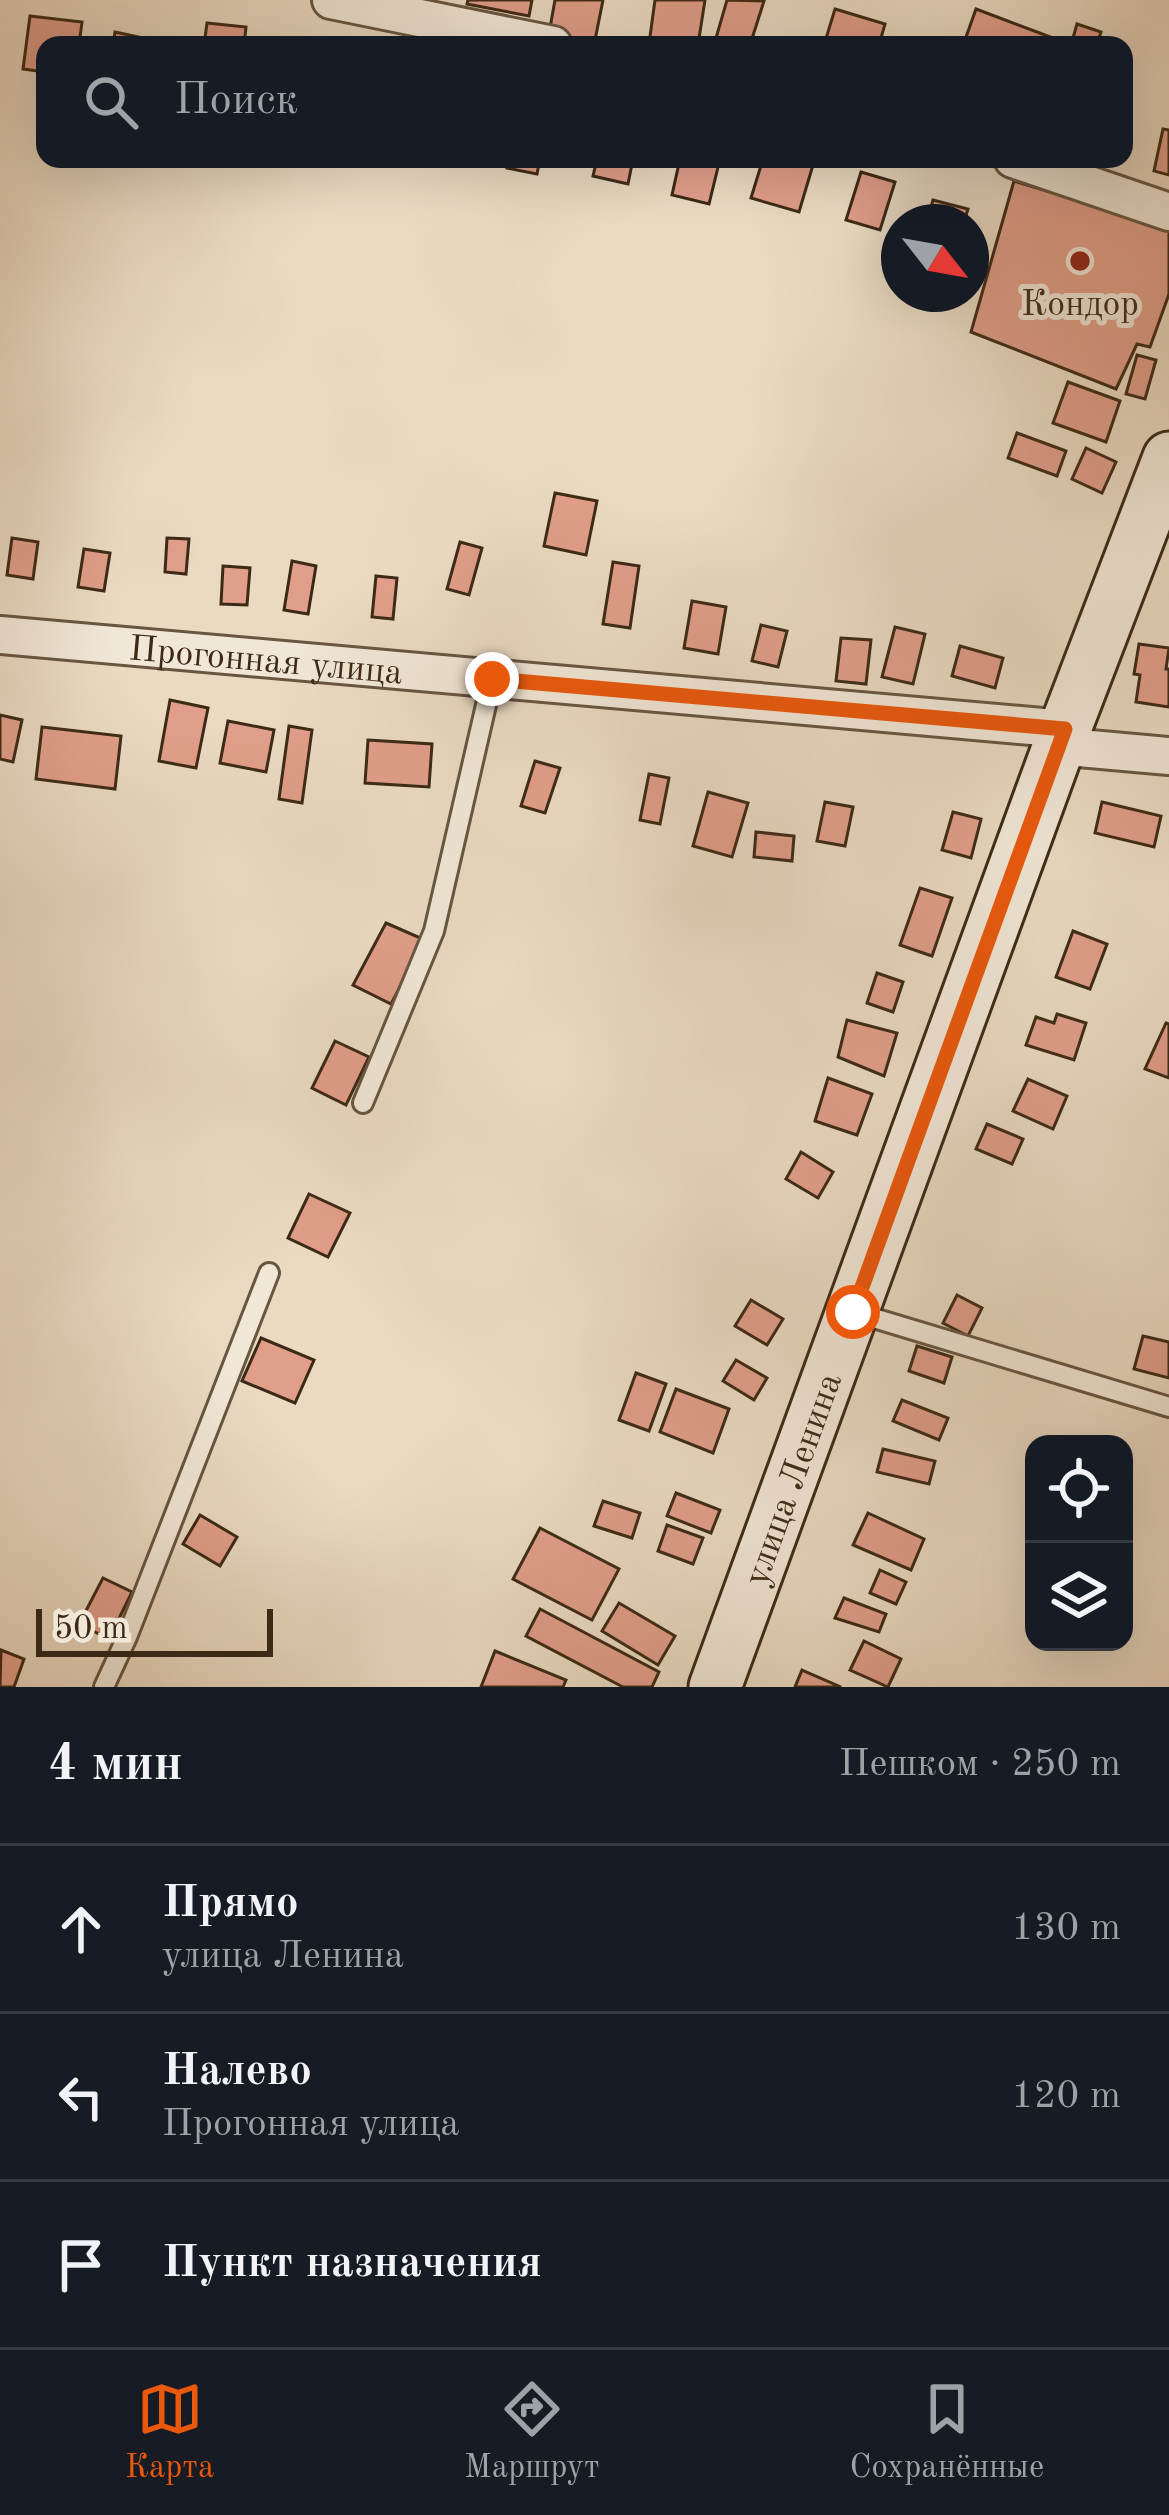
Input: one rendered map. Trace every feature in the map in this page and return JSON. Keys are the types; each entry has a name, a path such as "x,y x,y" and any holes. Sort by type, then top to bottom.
{"street":[{"path":"331,0 509,36"},
{"path":"1039,168 1169,212"},
{"name":"улица Ленина","path":"715,1687 1065,729 1169,458"},
{"name":"Прогонная улица","path":"0,635 1065,729 1079,748 1169,756"}],"lane":[{"path":"363,1103 434,931 492,679"},
{"path":"104,1687 128,1637 269,1273"},
{"path":"853,1312 1169,1407"}],"building":[{"path":"468,0 532,0 529,16 467,4"},
{"path":"555,0 603,0 596,36 549,36"},
{"path":"655,0 705,0 699,36 650,36"},
{"path":"727,0 764,1 753,36 717,36"},
{"path":"835,9 885,24 882,36 827,36"},
{"path":"976,9 1048,36 966,36"},
{"path":"30,16 82,22 80,36 36,36 36,71 23,69"},
{"path":"207,23 246,27 245,36 205,36"},
{"path":"1077,24 1101,32 1100,36 1074,36"},
{"path":"1163,129 1169,130 1169,175 1154,171"},
{"path":"507,168 538,168 537,174"},
{"path":"595,168 631,168 628,184 593,176"},
{"path":"678,168 718,168 709,204 672,195"},
{"path":"760,168 812,168 799,212 751,198"},
{"path":"861,172 895,182 888,204 881,204 880,230 846,220"},
{"name":"Кондор","path":"1014,181 1169,228 1169,294 1150,347 1137,344 1116,389 971,332 977,312 989,312 989,269"},
{"path":"1137,355 1156,360 1145,399 1126,394"},
{"path":"1068,382 1120,401 1106,442 1053,423"},
{"path":"1017,433 1066,451 1057,476 1008,458"},
{"path":"1086,448 1116,462 1102,493 1072,479"},
{"path":"555,493 597,501 586,555 544,546"},
{"path":"12,538 38,542 33,579 7,575"},
{"path":"167,538 189,539 186,574 165,572"},
{"path":"460,542 482,548 469,595 447,589"},
{"path":"84,549 110,553 104,591 78,587"},
{"path":"292,561 316,566 308,614 284,610"},
{"path":"613,562 639,566 630,628 603,624"},
{"path":"223,566 250,568 247,605 221,604"},
{"path":"376,576 397,578 393,619 372,617"},
{"path":"692,601 726,607 718,654 684,648"},
{"path":"761,625 787,631 778,667 752,661"},
{"path":"895,627 925,634 913,684 882,677"},
{"path":"841,638 871,640 866,684 836,681"},
{"path":"1139,644 1169,648 1169,707 1136,702"},
{"path":"960,646 1003,658 995,688 952,676"},
{"path":"170,700 208,708 196,768 159,761"},
{"path":"0,715 22,720 13,762 0,759"},
{"path":"228,721 274,730 266,772 220,763"},
{"path":"289,726 312,730 302,803 279,799"},
{"path":"42,727 121,736 115,789 36,779"},
{"path":"368,740 432,744 429,787 365,783"},
{"path":"535,761 560,768 545,813 521,806"},
{"path":"649,774 669,778 660,824 640,820"},
{"path":"708,792 748,803 732,857 693,846"},
{"path":"825,802 853,807 845,846 817,841"},
{"path":"1102,802 1161,816 1154,847 1095,833"},
{"path":"953,812 981,819 971,858 942,850"},
{"path":"756,832 794,836 792,861 754,857"},
{"path":"920,888 952,898 932,956 900,945"},
{"path":"386,923 425,940 391,1004 353,985"},
{"path":"1073,931 1107,944 1090,989 1056,977"},
{"path":"877,973 903,982 893,1012 867,1003"},
{"path":"1057,1014 1086,1023 1074,1060 1026,1045 1036,1017 1054,1023"},
{"path":"847,1020 897,1033 884,1076 838,1057"},
{"path":"1169,1024 1169,1078 1145,1069"},
{"path":"335,1041 369,1057 346,1105 312,1088"},
{"path":"828,1078 872,1094 857,1135 815,1121"},
{"path":"1028,1079 1067,1096 1053,1129 1013,1111"},
{"path":"987,1124 1023,1139 1012,1164 976,1149"},
{"path":"801,1152 833,1172 818,1198 786,1179"},
{"path":"309,1194 350,1213 328,1257 288,1238"},
{"path":"957,1295 982,1308 968,1336 943,1323"},
{"path":"751,1300 783,1319 767,1345 735,1326"},
{"path":"1143,1336 1169,1342 1169,1378 1134,1369"},
{"path":"261,1338 314,1360 295,1403 242,1381"},
{"path":"917,1346 952,1357 944,1383 909,1371"},
{"path":"736,1360 767,1378 754,1400 723,1381"},
{"path":"636,1373 666,1384 649,1431 619,1420"},
{"path":"676,1389 729,1409 713,1453 660,1432"},
{"path":"902,1400 948,1418 939,1440 893,1421"},
{"path":"883,1449 935,1461 929,1484 877,1472"},
{"path":"676,1493 720,1510 711,1533 667,1516"},
{"path":"603,1501 640,1513 632,1538 594,1526"},
{"path":"868,1513 924,1539 911,1570 853,1545"},
{"path":"200,1515 237,1537 220,1566 183,1544"},
{"path":"667,1525 703,1538 693,1564 658,1551"},
{"path":"540,1528 619,1569 592,1620 513,1579"},
{"path":"880,1570 906,1582 896,1604 870,1593"},
{"path":"103,1578 132,1592 109,1639 79,1624"},
{"path":"844,1598 886,1614 879,1632 835,1618"},
{"path":"619,1603 675,1636 658,1665 602,1631"},
{"path":"540,1609 659,1672 652,1687 623,1687 526,1636"},
{"path":"864,1641 901,1659 888,1687 850,1670"},
{"path":"1,1650 24,1659 14,1687 0,1687"},
{"path":"495,1651 566,1680 563,1687 481,1687"},
{"path":"802,1670 841,1687 795,1687"}],"place":[{"name":"Кондор","path":"1080,261"}],"route":[{"path":"492,679 1065,729 853,1312"}]}
